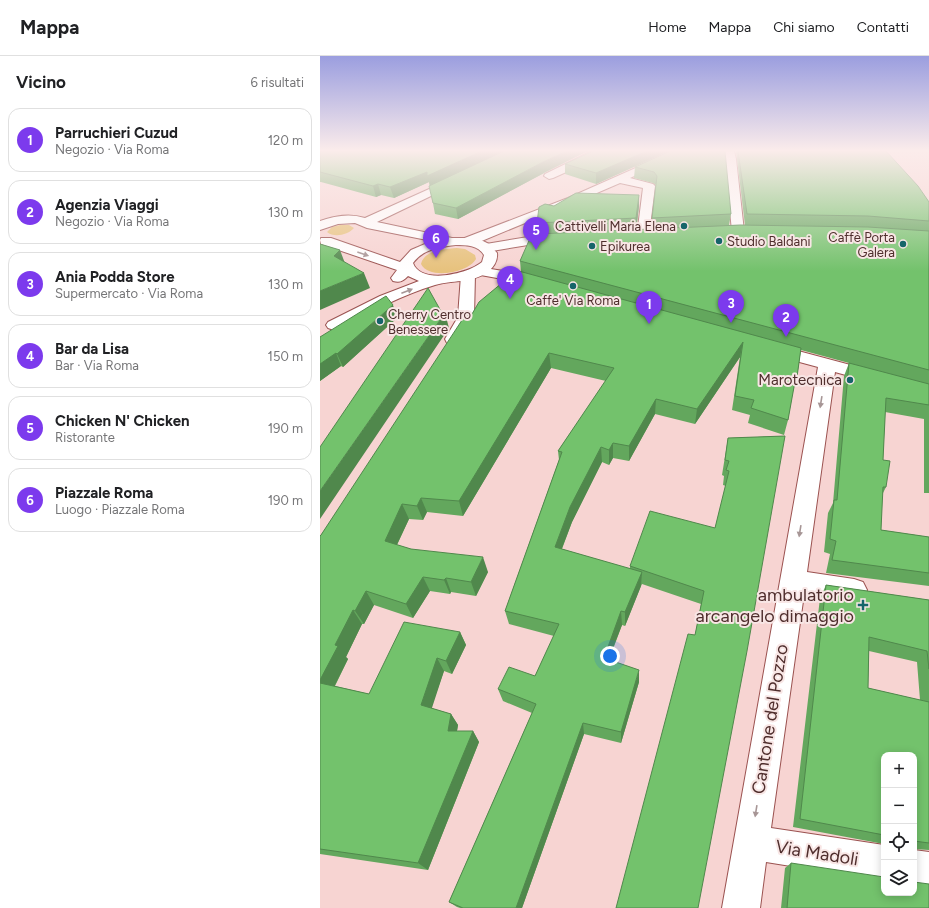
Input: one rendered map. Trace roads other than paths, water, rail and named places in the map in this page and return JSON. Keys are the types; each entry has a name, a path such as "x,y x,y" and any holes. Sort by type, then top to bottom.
{"street":[{"path":"323,240 361,230 403,214 410,204 434,191"},
{"path":"407,269 406,263 410,256 418,250 442,243 461,242 593,191"},
{"path":"643,235 648,191"},
{"path":"734,191 738,231"},
{"path":"572,200 592,201"},
{"path":"632,202 647,202"},
{"path":"320,221 403,214"},
{"path":"403,214 410,227 418,234"},
{"path":"350,219 361,230 418,234 486,248 528,241 570,239"},
{"path":"320,226 333,221"},
{"path":"722,232 754,231"},
{"path":"628,236 659,234"},
{"path":"323,240 407,269 418,276 438,280"},
{"path":"473,273 487,265 490,259 490,253 486,248"},
{"path":"327,329 372,299 407,269"},
{"path":"443,354 466,317 473,273"},
{"path":"327,329 384,300 438,280 473,273 509,276 554,289"},
{"path":"759,345 929,392"},
{"name":"Cantone del Pozzo","path":"741,908 827,364"},
{"path":"792,582 876,593"},
{"name":"Via Madoli","path":"751,842 881,863"},
{"path":"917,868 929,870"}],"place":[{"name":"Cattivelli Maria Elena","path":"684,226"},
{"name":"Studio Baldani","path":"719,241"},
{"name":"Caffè Porta Galera","path":"903,244"},
{"name":"Epikurea","path":"592,246"},
{"name":"Chicken N' Chicken","path":"536,250"},
{"name":"Piazzale Roma","path":"436,258"},
{"name":"Caffe' Via Roma","path":"573,286"},
{"name":"Bar da Lisa","path":"510,299"},
{"name":"Cherry Centro Benessere","path":"380,321"},
{"name":"Ania Podda Store","path":"731,323"},
{"name":"Parruchieri Cuzud","path":"649,324"},
{"name":"Agenzia Viaggi","path":"786,337"},
{"name":"Marotecnica","path":"850,380"},
{"name":"ambulatorio arcangelo dimaggio","path":"863,605"}]}
